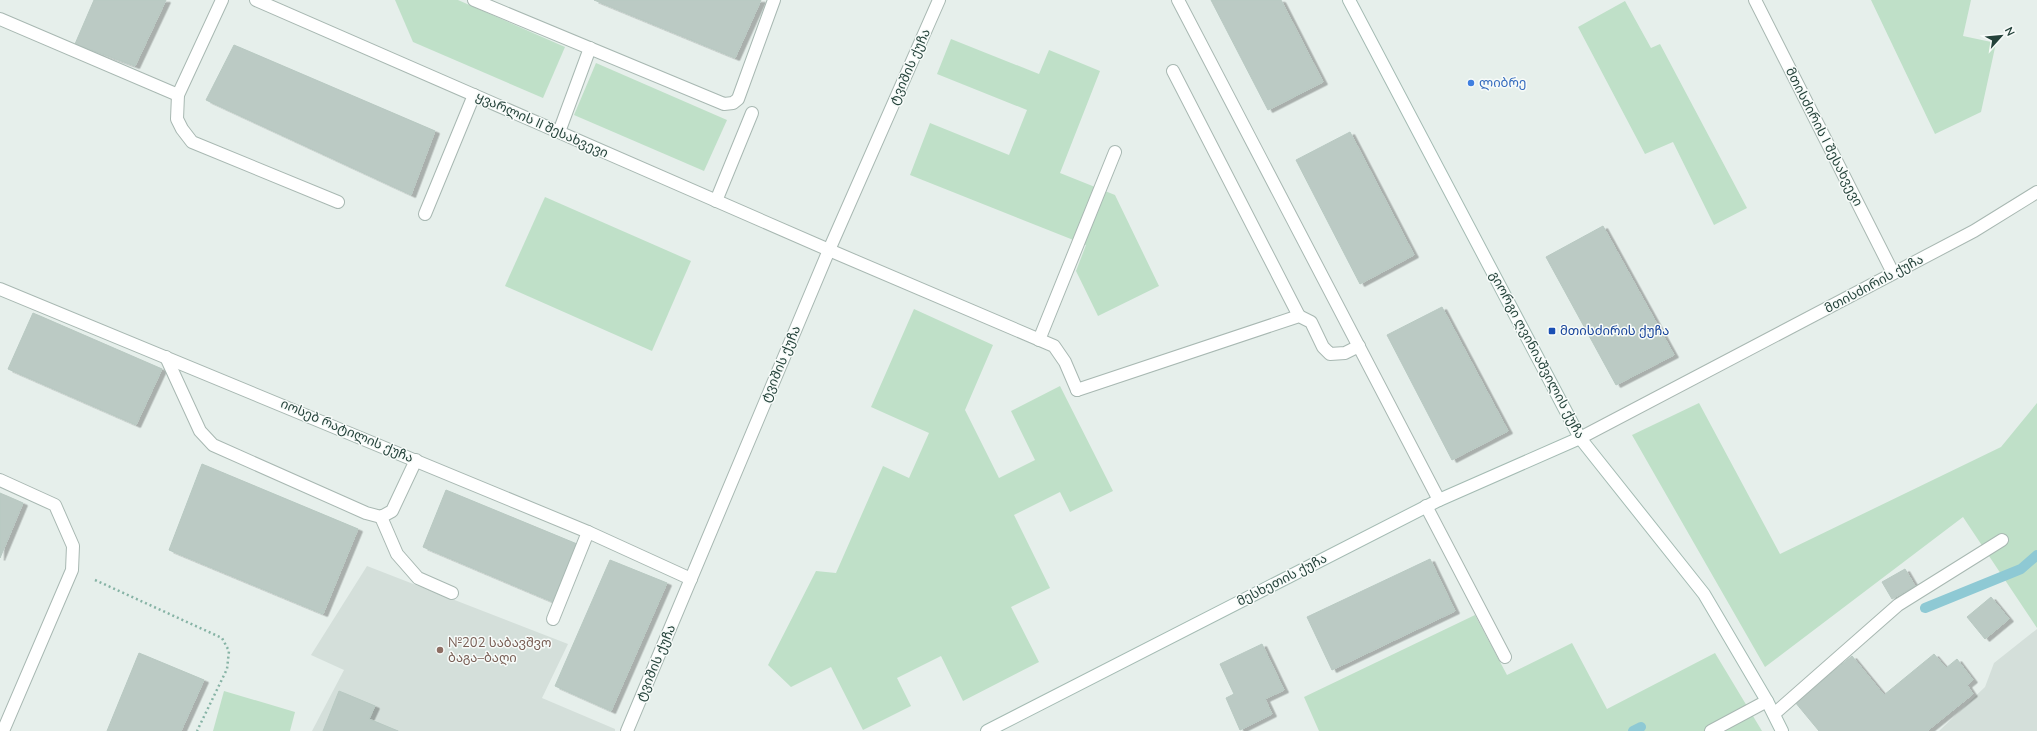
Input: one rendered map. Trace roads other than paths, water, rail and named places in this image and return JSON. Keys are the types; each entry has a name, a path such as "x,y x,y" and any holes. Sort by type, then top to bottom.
{"street":[{"path":"222,0 178,95 177,119 192,142 338,202"},
{"name":"ყვარლის II შესახვევი","path":"256,0 829,250 1054,346 1065,362 1077,390 1299,316"},
{"path":"474,0 724,104 733,103 738,100 774,0"},
{"name":"ტვიშის ქუჩა","path":"627,731 829,250 939,0"},
{"path":"1178,0 1439,500"},
{"name":"გიორგი ღვინიაშვილის ქუჩა","path":"1349,0 1580,438 1704,594 1767,701 1782,731"},
{"name":"მთისძირის I შესახვევი","path":"1755,0 1893,273"},
{"path":"0,19 178,95"},
{"path":"559,132 590,48"},
{"path":"1173,71 1299,316 1311,322 1323,346 1330,354 1345,353 1359,346"},
{"path":"426,214 474,95"},
{"path":"716,201 752,113"},
{"path":"1039,340 1115,152"},
{"name":"მთისძირის ქუჩა","path":"1580,438 1974,231 2037,192"},
{"name":"იოსებ რატილის ქუჩა","path":"0,289 588,532 691,579"},
{"path":"166,357 200,431 213,446 366,513 381,517 392,511 416,460"},
{"name":"მესხეთის ქუჩა","path":"987,731 1426,506 1580,438"},
{"path":"0,480 55,505 73,546 72,570 4,731"},
{"path":"1426,506 1505,658"},
{"path":"381,517 397,554 418,578 452,593"},
{"path":"553,619 588,532"},
{"path":"1774,714 1898,605 2002,540"},
{"path":"1711,731 1767,701"}],"waterway":[{"path":"1925,608 2021,569 2037,555"},
{"path":"1633,731 1641,727"}],"place":[{"name":"ლიბრე","path":"1471,83"},
{"name":"მთისძირის ქუჩა","path":"1552,331"},
{"name":"№202 საბავშვო ბაგა–ბაღი","path":"440,650"}]}
